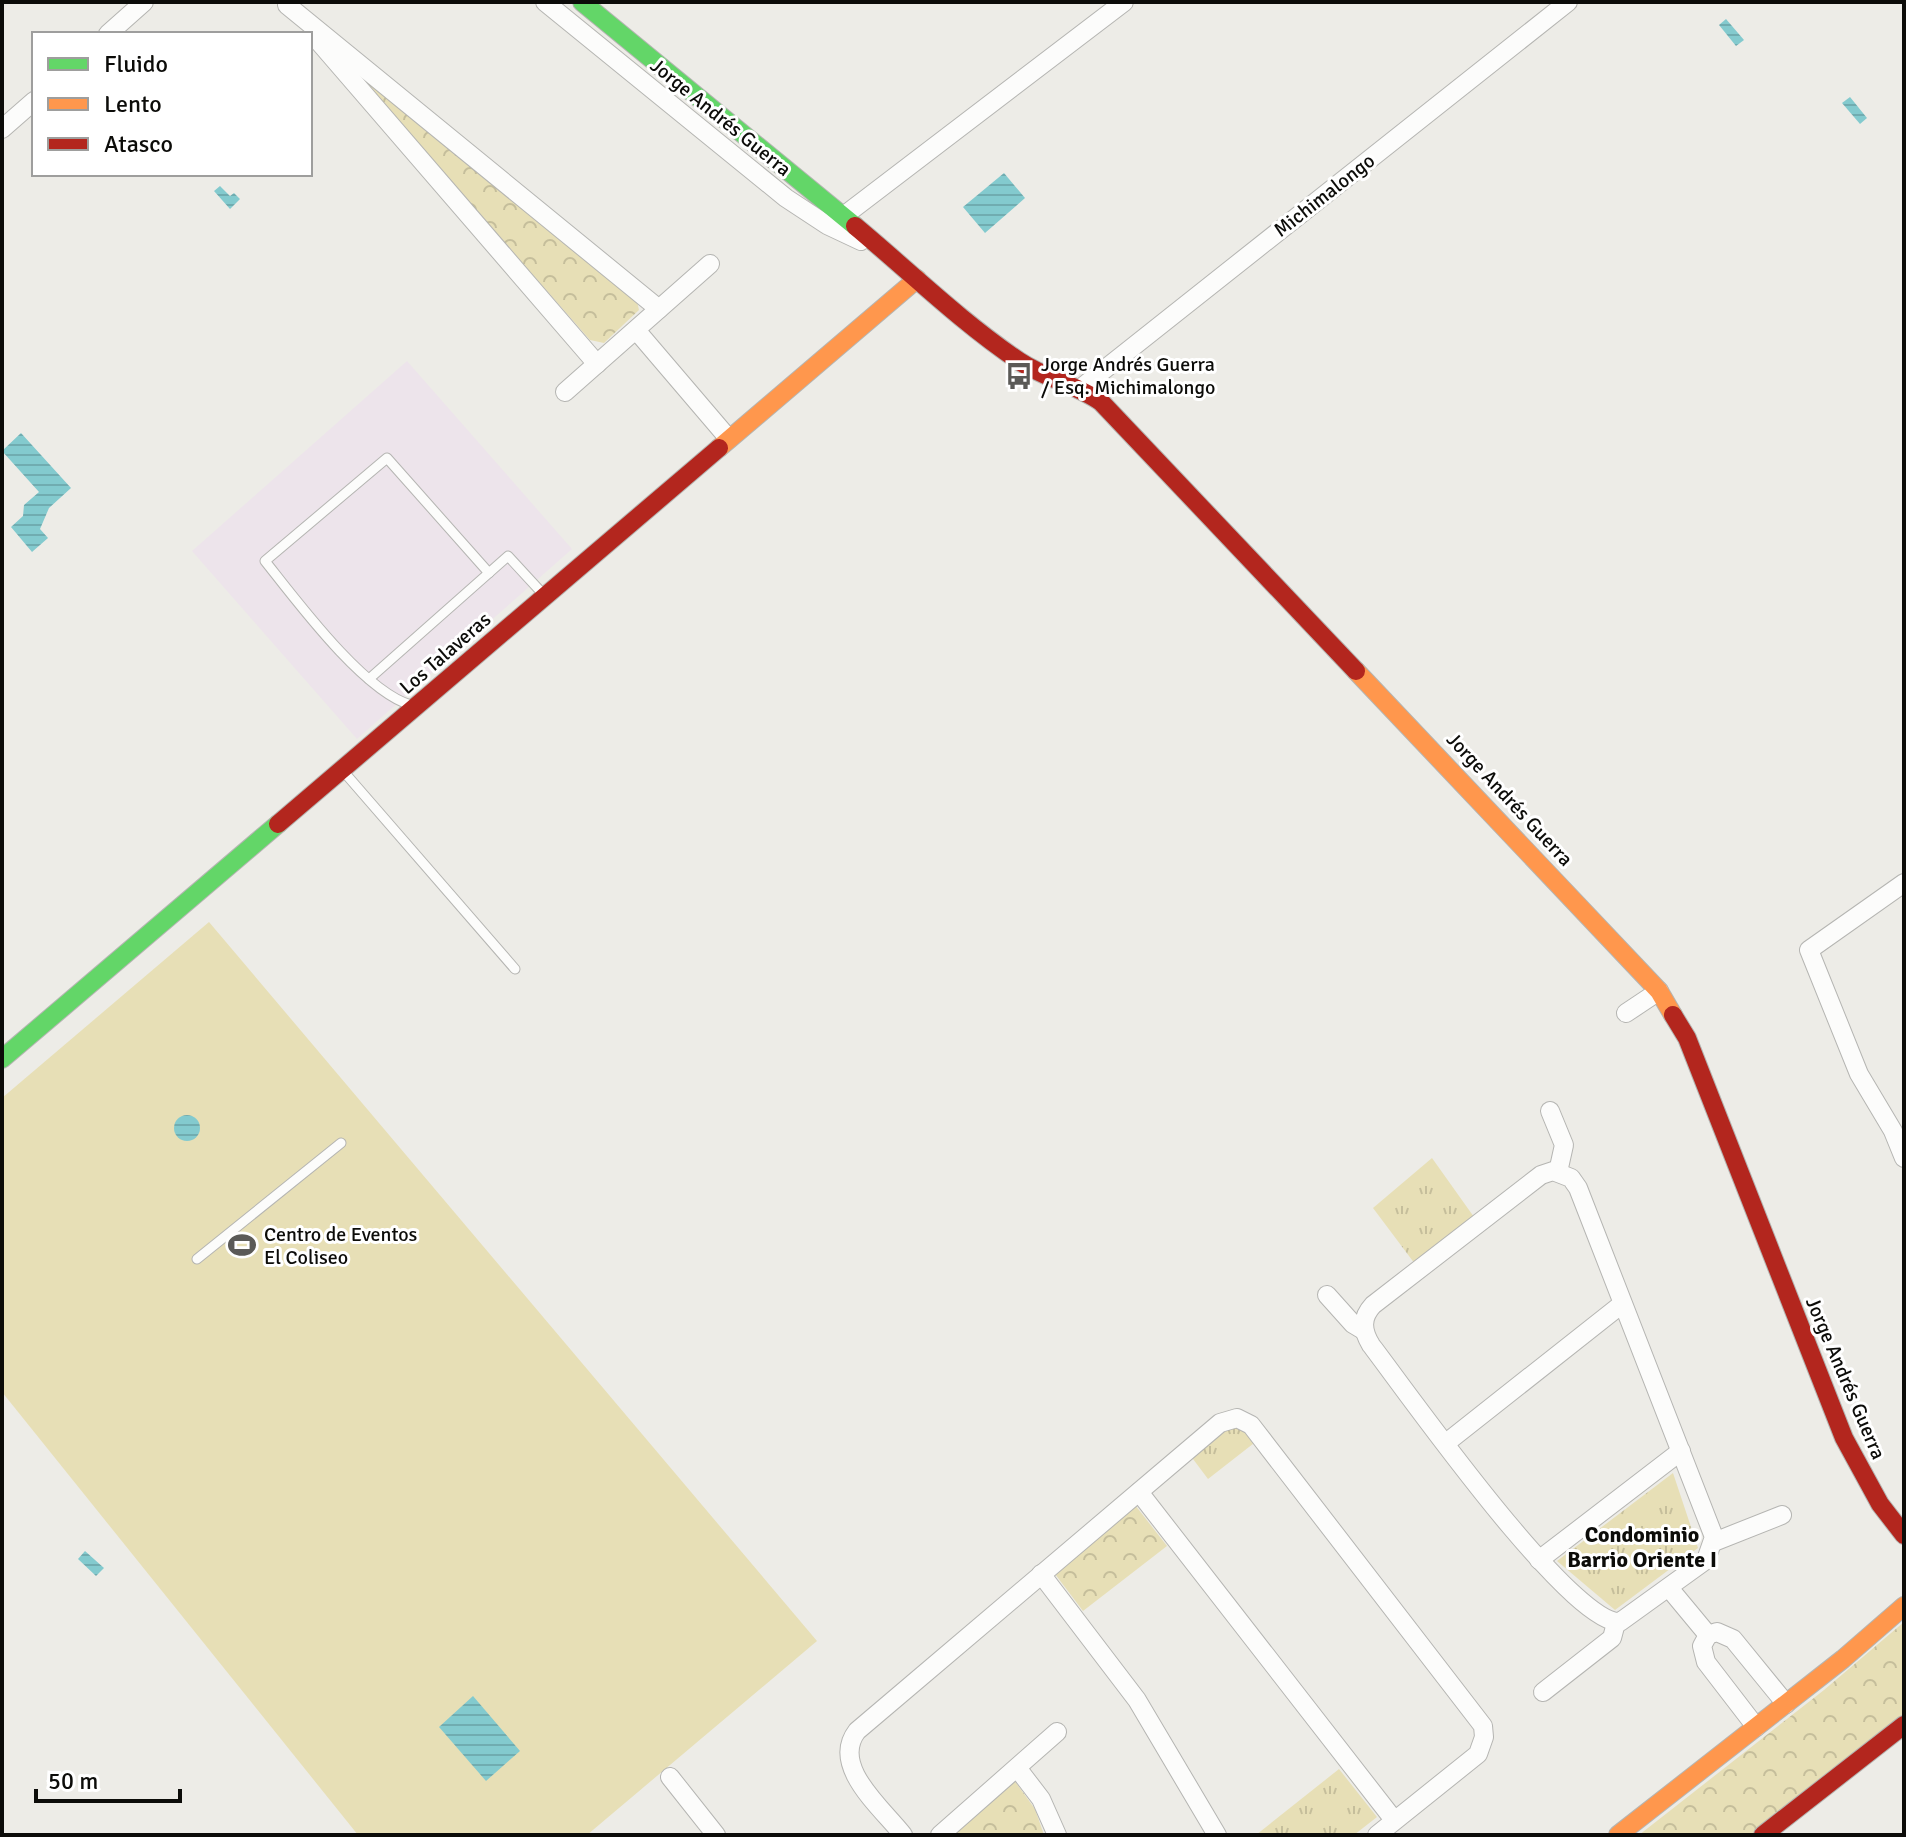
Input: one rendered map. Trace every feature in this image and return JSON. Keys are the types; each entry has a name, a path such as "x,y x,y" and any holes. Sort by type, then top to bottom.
{"street":[{"path":"110,32 144,2"},
{"name":"Jorge Andrés Guerra","path":"545,2 786,198 827,225 881,250"},
{"name":"Jorge Andrés Guerra","path":"582,2 841,218 1034,371 1049,380 1081,388 1101,402 1659,991 1687,1038 1844,1438 1880,1504 1904,1535"},
{"path":"841,218 1124,2"},
{"name":"Michimalongo","path":"1081,388 1568,2"},
{"path":"310,32 287,5 659,309"},
{"path":"312,34 597,364"},
{"path":"2,129 32,103"},
{"path":"565,392 710,264"},
{"name":"Los Talaveras","path":"2,1059 917,279"},
{"path":"636,330 729,439"},
{"path":"1904,883 1809,950 1859,1074 1897,1120 1904,1158"},
{"path":"1626,1013 1659,991"},
{"path":"1550,1111 1564,1145 1558,1172"},
{"path":"1327,1295 1353,1324 1363,1330 1446,1443 1539,1560 1603,1619 1616,1623 1629,1619 1706,1560 1714,1542 1576,1183 1558,1172 1541,1175 1373,1305 1367,1312 1363,1330"},
{"path":"1446,1443 1622,1304"},
{"path":"903,1835 851,1768 848,1752 853,1737 1041,1574 1220,1423 1230,1418 1243,1419 1251,1425 1483,1726 1484,1737 1478,1754 1377,1835"},
{"path":"1539,1560 1681,1451"},
{"path":"1139,1492 1394,1820"},
{"path":"1714,1542 1782,1515"},
{"path":"1041,1574 1137,1700 1217,1835"},
{"path":"1669,1588 1708,1635"},
{"path":"1618,1835 1786,1704 1904,1606"},
{"path":"1543,1692 1612,1638 1616,1623"},
{"path":"1756,1727 1706,1662 1702,1646 1708,1635 1717,1632 1733,1639 1786,1704"},
{"path":"1763,1835 1904,1725"},
{"path":"940,1835 1057,1732"},
{"path":"1018,1769 1041,1799 1057,1835"},
{"path":"670,1777 716,1835"}],"lane":[{"path":"416,706 389,696 369,679 302,609 265,561 387,458 489,573"},
{"path":"369,679 508,556 545,596"},
{"path":"341,770 515,969"},
{"path":"197,1259 341,1143"}],"shaded area":[{"path":"407,361 572,549 357,739 192,551"}],"green space":[{"path":"349,66 636,297 639,310 604,343 590,340"},
{"name":"Centro de Eventos El Coliseo","path":"209,922 817,1641 587,1835 358,1835 2,1392 2,1098"},
{"path":"1432,1158 1474,1217 1415,1264 1373,1208"},
{"path":"1241,1426 1258,1440 1208,1479 1190,1455 1225,1427"},
{"path":"1673,1473 1698,1548 1615,1610 1557,1561"},
{"path":"1135,1505 1167,1546 1083,1611 1052,1570"},
{"path":"1904,1622 1904,1720 1754,1835 1639,1835 1824,1690"},
{"path":"1339,1769 1377,1817 1354,1835 1256,1835"},
{"path":"1014,1780 1035,1809 1044,1835 949,1835"}],"water":[{"path":"1726,19 1744,40 1736,46 1719,25"},
{"path":"1850,97 1867,118 1860,124 1842,103"},
{"path":"1004,173 1025,198 985,233 963,207"},
{"path":"220,186 230,196 234,193 240,199 230,209 214,191"},
{"path":"21,433 71,488 49,508 40,529 48,538 32,552 11,527 23,516 24,505 39,492 2,451"},
{"path":"187,1115 196,1119 200,1128 196,1137 187,1141 178,1137 174,1128 178,1119"},
{"path":"85,1551 104,1568 96,1576 78,1559"},
{"path":"473,1696 520,1751 486,1781 439,1727"}],"traffic: fast":[{"path":"582,2 855,226"},
{"path":"2,1059 278,824"}],"traffic: slow":[{"path":"719,448 917,279"},
{"path":"1356,671 1659,991 1673,1015"},
{"path":"1618,1835 1843,1659 1904,1606"}],"traffic: jam":[{"path":"855,226 998,346 1029,367 1101,402 1356,671"},
{"path":"278,824 719,448"},
{"path":"1673,1015 1687,1038 1844,1438 1880,1504 1904,1535"},
{"path":"1763,1835 1904,1725"}],"place":[{"name":"Jorge Andrés Guerra / Esq. Michimalongo","path":"1019,376"},
{"name":"Centro de Eventos El Coliseo","path":"242,1245"}],"district":[{"name":"Condominio Barrio Oriente I","path":"1642,1546"}]}
